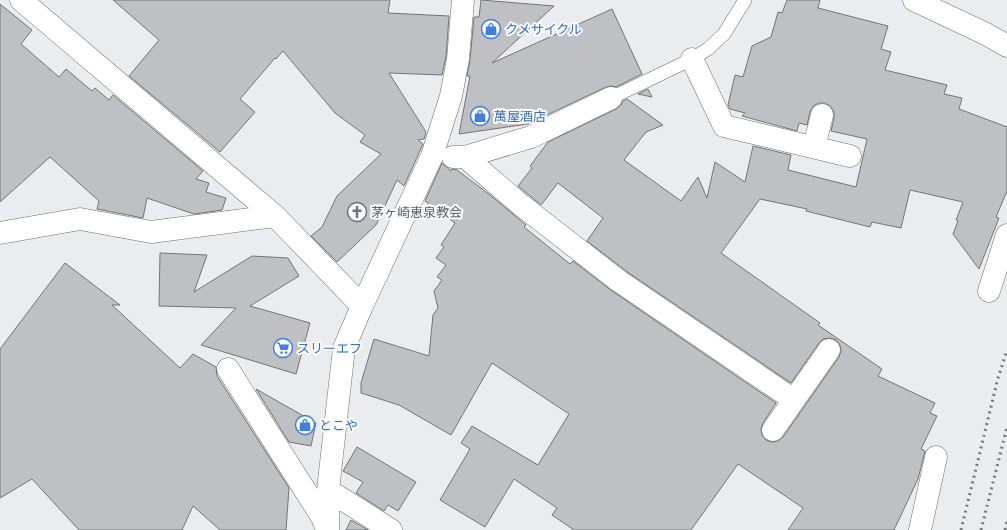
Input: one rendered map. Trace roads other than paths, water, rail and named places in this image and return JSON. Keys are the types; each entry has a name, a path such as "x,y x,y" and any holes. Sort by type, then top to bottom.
{"street":[{"path":"21,0 276,216 362,306"},
{"path":"328,530 328,490 344,348 432,156 451,96 458,59 463,0"},
{"path":"914,0 986,34 1007,46"},
{"path":"692,59 724,126 850,156"},
{"path":"432,156 465,157 531,137 611,98"},
{"path":"814,147 822,114"},
{"path":"465,157 521,206 619,281 794,400"},
{"path":"0,233 80,219 151,232 276,216"},
{"path":"989,291 1007,234"},
{"path":"773,430 829,350"},
{"path":"228,369 322,517 328,530"},
{"path":"920,530 936,457"},
{"path":"328,490 391,530"}],"lane":[{"path":"611,98 692,59 708,49 724,34 745,0"}],"railway":[{"path":"961,530 998,378 1007,350"},
{"path":"981,530 1007,427"},
{"path":"1005,530 1007,521"}],"place":[{"name":"クメサイクル","path":"491,29"},
{"name":"萬屋酒店","path":"480,116"},
{"name":"茅ヶ崎恵泉教会","path":"357,212"},
{"name":"スリーエフ","path":"283,348"},
{"name":"とこや","path":"305,425"}]}
